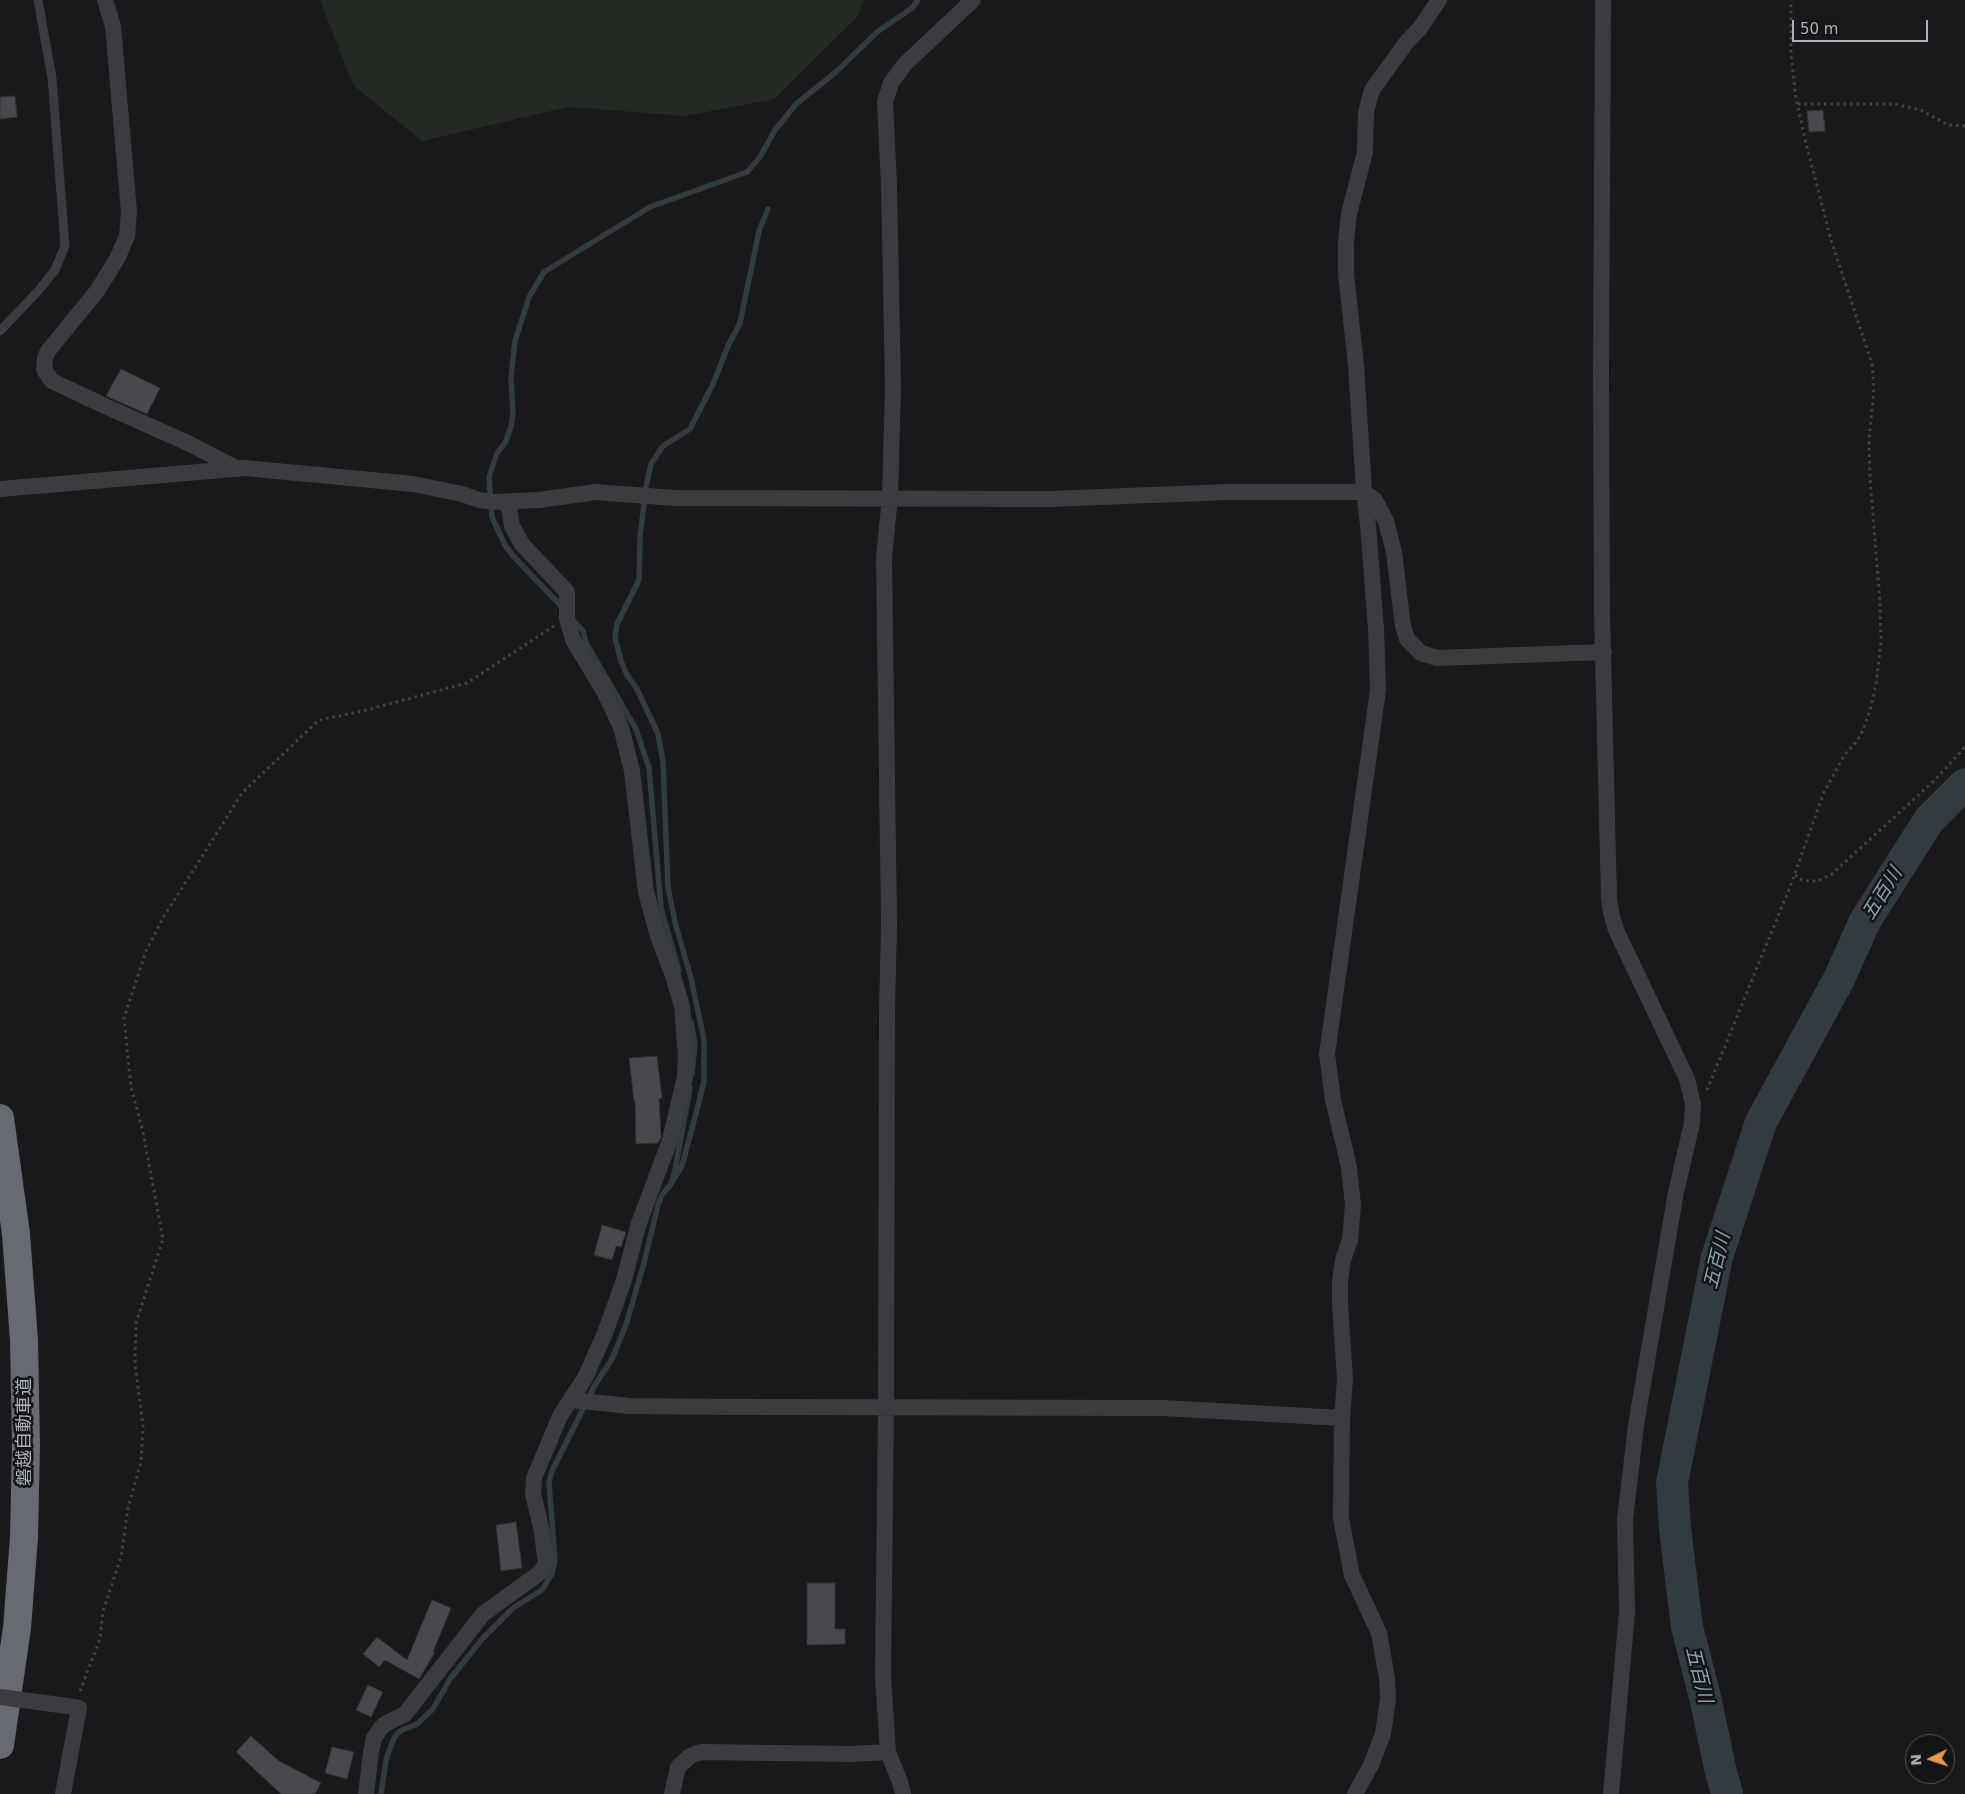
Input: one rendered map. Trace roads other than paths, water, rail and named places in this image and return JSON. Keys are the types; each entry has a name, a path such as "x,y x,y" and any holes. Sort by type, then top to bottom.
{"highway":[{"name":"磐越自動車道","path":"0,1118 16,1234 24,1340 26,1445 24,1537 17,1628 0,1745"}],"street":[{"path":"105,0 113,26 129,212 127,236 117,259 97,292 48,351 44,370 52,381 190,444 238,469"},
{"path":"903,1794 888,1752 883,1676 886,1409 886,1043 889,923 884,557 890,498 893,387 889,185 885,110 887,94 891,83 904,64 973,0"},
{"path":"1355,1794 1371,1765 1383,1734 1388,1678 1379,1633 1352,1575 1341,1518 1344,1379 1340,1281 1343,1260 1350,1240 1354,1205 1349,1167 1332,1100 1327,1054 1378,690 1376,619 1364,492 1356,365 1346,274 1346,242 1348,214 1365,152 1366,112 1372,90 1439,0"},
{"path":"1603,0 1602,604 1606,814 1611,912 1616,930 1687,1079 1693,1104 1692,1123 1676,1192 1648,1350 1645,1383 1636,1425 1625,1520 1627,1613 1611,1794"},
{"path":"0,489 252,469 413,484 462,494 479,500 508,502 596,492 668,498 1050,499 1228,492 1364,492 1375,500 1386,521 1394,552 1403,626 1407,640 1421,653 1437,658 1604,652"},
{"path":"366,1794 374,1738 380,1729 385,1724 405,1714 483,1614 541,1572 546,1562 541,1527 533,1494 534,1478 560,1416 585,1378 623,1283 638,1223 670,1140 682,1090 686,1056 682,1006 674,976 657,933 646,892 635,788 621,727 604,690 573,640 567,618 567,592 522,544 512,526 508,502"},
{"path":"571,1400 630,1406 886,1409 1163,1408 1342,1418"},
{"path":"0,1697 79,1708 63,1794"},
{"path":"672,1794 678,1767 690,1756 701,1752 851,1754 888,1752"}],"lane":[{"path":"0,331 39,290 55,270 66,246 52,78 38,0"}],"waterway":[{"path":"563,608 514,557 505,545 492,517 489,477 497,453 505,443 511,427 513,413 511,378 515,341 529,297 544,272 650,207 747,172 760,157 775,130 796,104 836,72 877,32 912,8 918,0"},
{"path":"672,1182 682,1166 704,1081 704,1040 691,978 675,922 668,887 663,762 658,734 637,689 627,675 615,638 617,624 639,580 640,537 646,487 651,464 663,446 690,429 713,384 728,346 740,323 759,231 768,209"},
{"path":"572,619 583,631 586,643 636,729 649,768 661,908 679,971"},
{"name":"五百川","path":"1727,1794 1687,1627 1675,1528 1672,1483 1717,1257 1761,1122 1839,979 1865,921 1929,820 1965,784"},
{"path":"691,1022 695,1045 692,1074"},
{"path":"381,1794 386,1760 394,1738 400,1731 417,1724 433,1709 450,1679 483,1638 513,1608 542,1590 552,1574 555,1560 549,1483 552,1471 595,1385 612,1359 626,1325 658,1205 662,1195 671,1184 675,1170 690,1088"}]}
